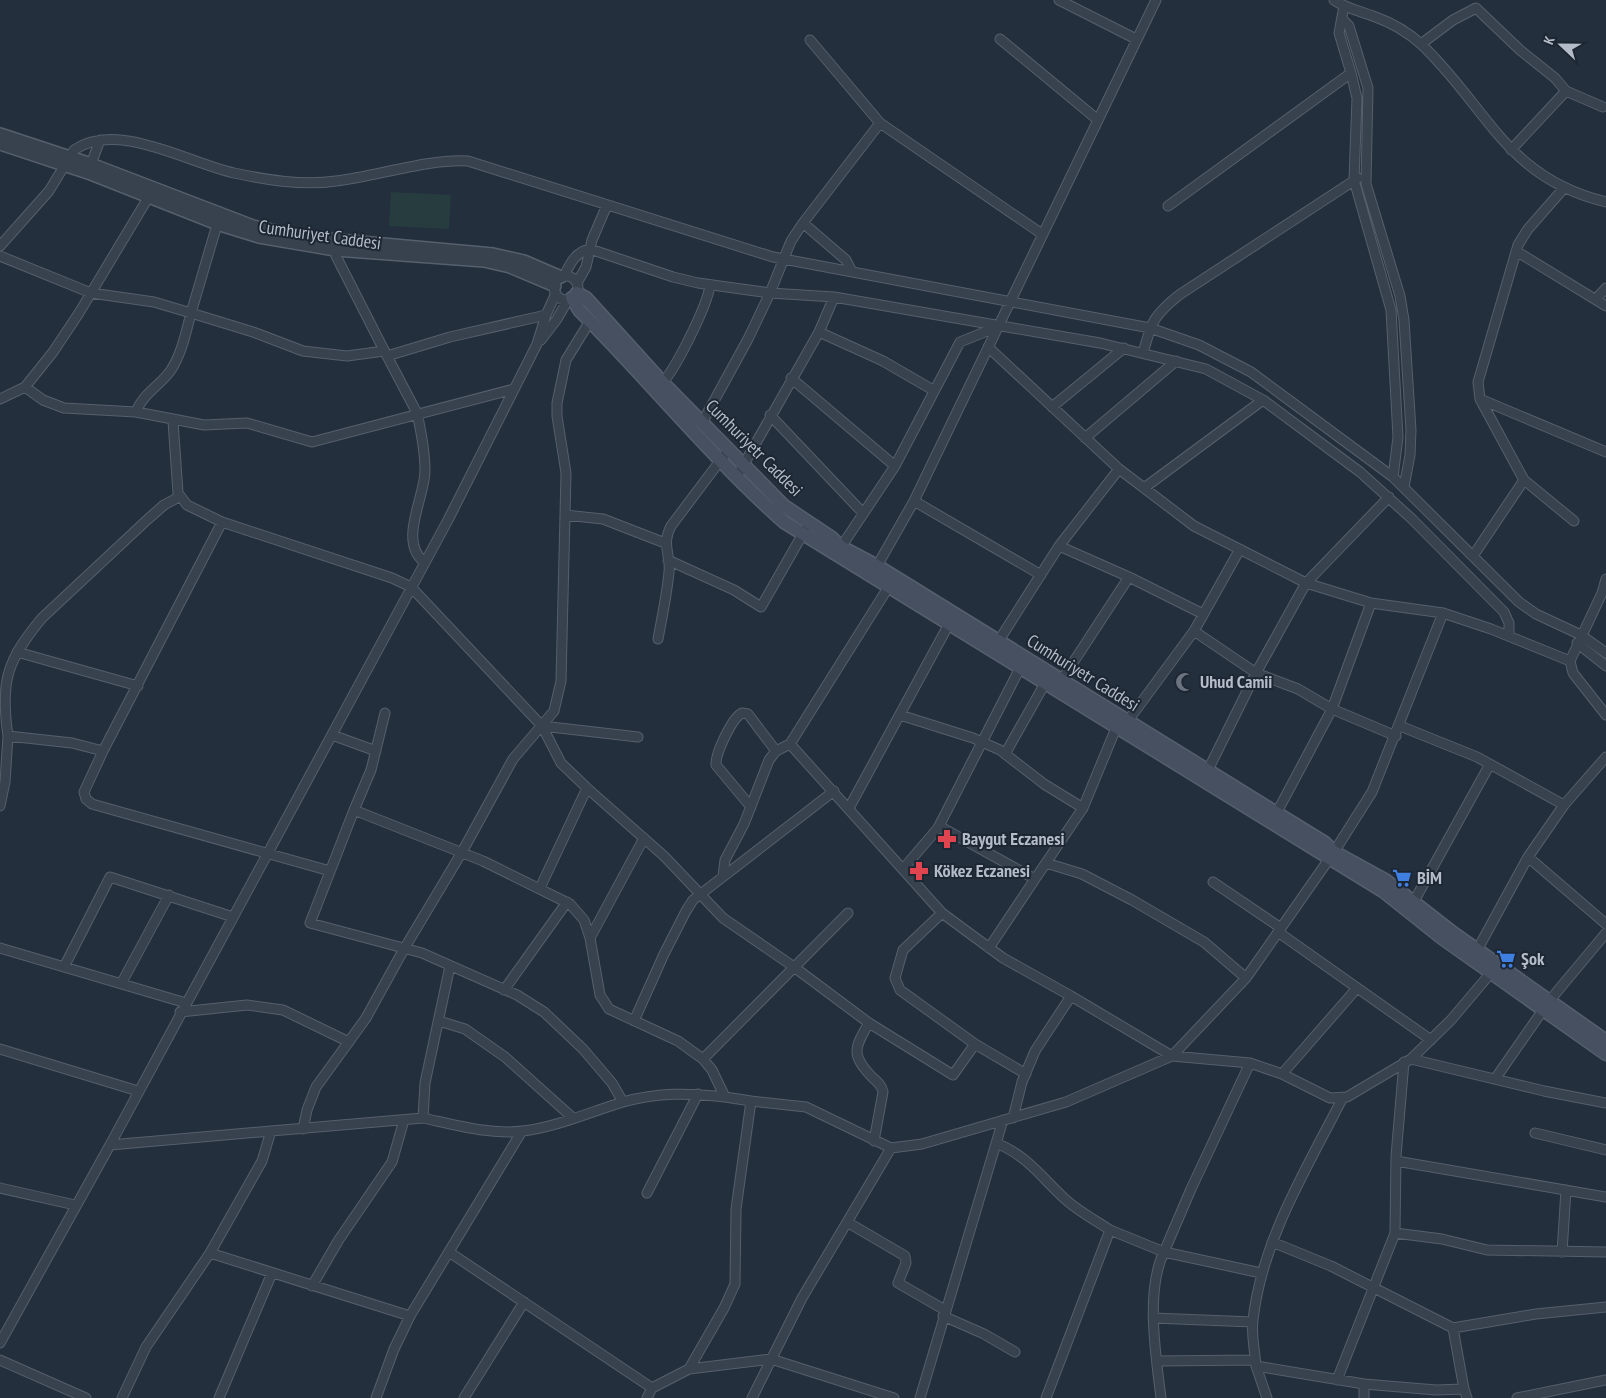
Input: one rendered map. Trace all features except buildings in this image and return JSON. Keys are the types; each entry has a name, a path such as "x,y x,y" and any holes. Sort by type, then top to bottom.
{"main road":[{"path":"573,294 590,321 659,387 736,478 784,522 806,528 891,582 949,624 996,646 1020,668 1052,680 1121,725 1332,855 1547,1005 1606,1041"},
{"name":"Cumhuriyetr Caddesi","path":"573,294 586,298 659,387 703,421 743,465 806,528 832,538 841,547 877,566 891,582 1052,680"},
{"name":"Cumhuriyetr Caddesi","path":"1121,725 1208,770 1325,843 1332,855 1385,880 1474,955"},
{"path":"1547,1005 1606,1054"}],"street":[{"path":"1059,0 1136,39"},
{"path":"1334,0 1344,6 1389,23 1421,44 1511,150 1538,173 1564,188 1606,202"},
{"path":"877,566 914,501 1098,120 1153,1"},
{"path":"1344,6 1339,33 1352,73 1357,105 1354,180 1391,310 1398,437 1393,477"},
{"path":"1421,44 1453,20 1476,8 1520,50 1555,78 1566,91 1603,107"},
{"path":"1342,19 1349,26 1368,88 1365,176 1404,320 1411,430 1410,456 1404,488"},
{"path":"1000,39 1098,120"},
{"path":"810,40 880,123 1042,234"},
{"path":"1168,206 1352,73"},
{"path":"1511,150 1566,91"},
{"path":"703,421 748,339 770,293 783,259 803,223 880,123"},
{"name":"Cumhuriyet Caddesi","path":"0,134 151,192"},
{"path":"0,246 49,191 78,147 100,140 116,139 151,146 234,173 302,182 335,182 442,162 468,160 783,259 1011,300 1150,328 1199,345 1251,372 1393,477 1528,609 1606,653"},
{"path":"91,164 100,140"},
{"name":"Cumhuriyet Caddesi","path":"0,144 67,161 91,164 151,192 259,237 484,261 510,267 559,283"},
{"path":"1143,353 1150,328 1158,313 1180,295 1354,180 1365,176"},
{"path":"1564,188 1524,234 1516,251 1479,372 1478,382 1480,399 1524,480 1574,521"},
{"path":"0,399 25,387 66,334 151,192"},
{"path":"0,1343 110,1144 180,1012 269,853 538,344 573,294 586,266 590,249 607,205"},
{"path":"136,412 144,397 167,375 175,363 218,220"},
{"path":"803,223 846,260 852,272"},
{"path":"335,244 385,353 417,414 425,470 416,512 414,545 417,556 424,562"},
{"path":"538,344 546,315 559,283 575,257 590,249 672,277 710,285 770,293 834,297 1124,348 1206,369 1263,400 1360,472 1389,497 1504,612 1509,623 1509,636"},
{"path":"1516,251 1606,306"},
{"path":"0,256 91,293 154,302 253,332 303,351 347,356 385,353 546,315"},
{"path":"559,283 572,277 573,294"},
{"path":"559,283 561,298 573,294"},
{"path":"659,387 676,362 706,301 710,285"},
{"path":"1596,299 1606,288"},
{"path":"736,478 791,378 819,332 834,297"},
{"path":"303,1129 307,1110 316,1087 366,1018 404,948 462,852 513,759 554,712 561,681 566,473 557,416 558,389 566,360 590,321"},
{"path":"841,547 895,466 933,390 960,342 997,327"},
{"path":"819,332 883,361 933,390"},
{"path":"988,347 1119,469 1194,526 1306,583 1371,603 1443,613 1509,636 1570,661"},
{"path":"1052,407 1124,348"},
{"path":"1086,438 1176,361"},
{"path":"791,378 895,466"},
{"path":"25,387 43,400 64,408 136,412 173,421 204,425 247,423 312,442 514,389"},
{"path":"1480,399 1606,452"},
{"path":"1144,488 1263,400"},
{"path":"770,415 863,513"},
{"path":"173,421 179,497 187,506 222,522 392,578 411,587 542,726 560,763 664,856 699,895 723,918 794,967 869,1023 953,1075 975,1044"},
{"path":"658,639 669,573 664,543 671,526 729,449"},
{"path":"996,646 1059,546 1119,469"},
{"path":"1474,556 1524,480"},
{"path":"0,806 5,782 8,736 4,681 17,652 42,618 164,505 179,497"},
{"path":"1208,770 1256,673 1306,583 1389,497"},
{"path":"914,501 1041,574"},
{"path":"565,515 604,519 664,543"},
{"path":"222,522 103,751 85,788 84,796 88,802 180,831 269,853 330,871"},
{"path":"668,560 734,590 761,607 806,528"},
{"path":"1059,546 1129,577 1203,614"},
{"path":"989,948 1083,808 1121,725 1194,631 1240,549"},
{"path":"1006,754 1052,680 1129,577"},
{"path":"1606,579 1604,594 1579,639 1570,661 1573,673 1606,716"},
{"path":"723,876 725,860 751,807 767,764 776,751 790,744 891,582"},
{"path":"1276,814 1332,709 1371,603"},
{"path":"110,1144 423,1118 479,1130 522,1131 573,1118 650,1094 698,1094 806,1107 891,1148 922,1144 1066,1102 1172,1056 1246,978 1332,855 1372,792 1400,726 1443,613"},
{"path":"850,808 949,624"},
{"path":"1194,631 1256,673 1298,689 1332,709 1396,736"},
{"path":"1579,639 1606,666"},
{"path":"17,652 138,686"},
{"path":"903,869 939,826 984,743 1020,668"},
{"path":"385,713 371,770 310,923 422,954 504,990 544,1012 612,1083 623,1102"},
{"path":"751,807 716,764 718,752 736,718 742,713 748,714 776,751"},
{"path":"900,715 984,743 1006,754 1044,784 1083,808"},
{"path":"542,726 638,737"},
{"path":"1400,726 1490,764 1564,806"},
{"path":"332,735 376,751"},
{"path":"8,736 72,743 103,751"},
{"path":"790,744 850,808 942,913 1003,958 1172,1056 1250,1063 1282,1074 1330,1098 1342,1099"},
{"path":"1474,955 1528,857 1564,806 1606,757"},
{"path":"1414,903 1490,764"},
{"path":"540,888 587,788"},
{"path":"634,1021 686,911 699,895 834,791"},
{"path":"354,810 462,852 567,902 584,920 590,938 600,995 609,1009 678,1041 703,1059 712,1070 725,1097"},
{"path":"939,826 1036,879"},
{"path":"590,938 644,838"},
{"path":"1528,857 1606,924"},
{"path":"1046,863 1082,874 1132,900 1204,942 1246,978"},
{"path":"64,967 110,877 233,917"},
{"path":"1213,882 1431,1040"},
{"path":"121,984 169,895"},
{"path":"504,990 567,902"},
{"path":"703,1059 848,913"},
{"path":"942,913 906,945 901,955 895,983 900,990 975,1044 1026,1074"},
{"path":"1495,1079 1547,1005 1606,933"},
{"path":"0,948 186,1003"},
{"path":"423,1118 425,1083 450,966"},
{"path":"1267,1398 1256,1363 1252,1322 1260,1274 1282,1215 1342,1099 1408,1060 1431,1040 1495,969"},
{"path":"1282,1074 1325,1028 1357,988"},
{"path":"1013,1118 1035,1051 1071,996"},
{"path":"180,1012 247,1005 282,1010 349,1042"},
{"path":"439,1021 465,1029 505,1057 573,1118"},
{"path":"869,1023 859,1040 856,1053 860,1064 879,1084 883,1092 874,1141"},
{"path":"0,1049 138,1091"},
{"path":"1408,1060 1606,1103"},
{"path":"1337,1380 1395,1233 1396,1161 1408,1060"},
{"path":"1161,1398 1153,1318 1159,1265 1191,1189 1250,1063"},
{"path":"647,1193 698,1094"},
{"path":"689,1369 724,1308 735,1284 736,1209 751,1101"},
{"path":"312,1286 338,1241 392,1162 404,1120"},
{"path":"920,1398 1003,1120"},
{"path":"122,1398 146,1346 210,1253 262,1161 271,1131"},
{"path":"376,1398 394,1349 410,1316 522,1131"},
{"path":"1535,1133 1606,1150"},
{"path":"996,1143 1013,1150 1028,1161 1066,1201 1110,1230 1164,1252 1260,1274"},
{"path":"752,1398 802,1298 891,1148"},
{"path":"1396,1161 1606,1197"},
{"path":"0,1188 75,1205"},
{"path":"1562,1252 1566,1190"},
{"path":"847,1222 905,1256 906,1263 898,1283 944,1313 1015,1352"},
{"path":"1046,1398 1110,1230"},
{"path":"1395,1233 1442,1239 1487,1250 1606,1252"},
{"path":"1272,1242 1330,1266 1453,1328 1536,1314 1606,1307"},
{"path":"449,1252 652,1388"},
{"path":"210,1253 410,1316"},
{"path":"219,1398 272,1273"},
{"path":"464,1398 524,1302"},
{"path":"1153,1318 1252,1322"},
{"path":"1157,1362 1256,1363 1364,1384 1466,1394 1453,1328"},
{"path":"647,1398 652,1388 689,1369 771,1359 894,1398"},
{"path":"0,1360 86,1398"},
{"path":"1517,1398 1606,1380"},
{"path":"1364,1384 1364,1398"}],"green space":[{"path":"391,192 451,195 449,229 389,226"}],"place":[{"name":"Uhud Camii","path":"1185,682"},
{"name":"Baygut Eczanesi","path":"947,839"},
{"name":"Kökez Eczanesi","path":"919,871"},
{"name":"BİM","path":"1402,878"},
{"name":"Şok","path":"1506,959"}]}
